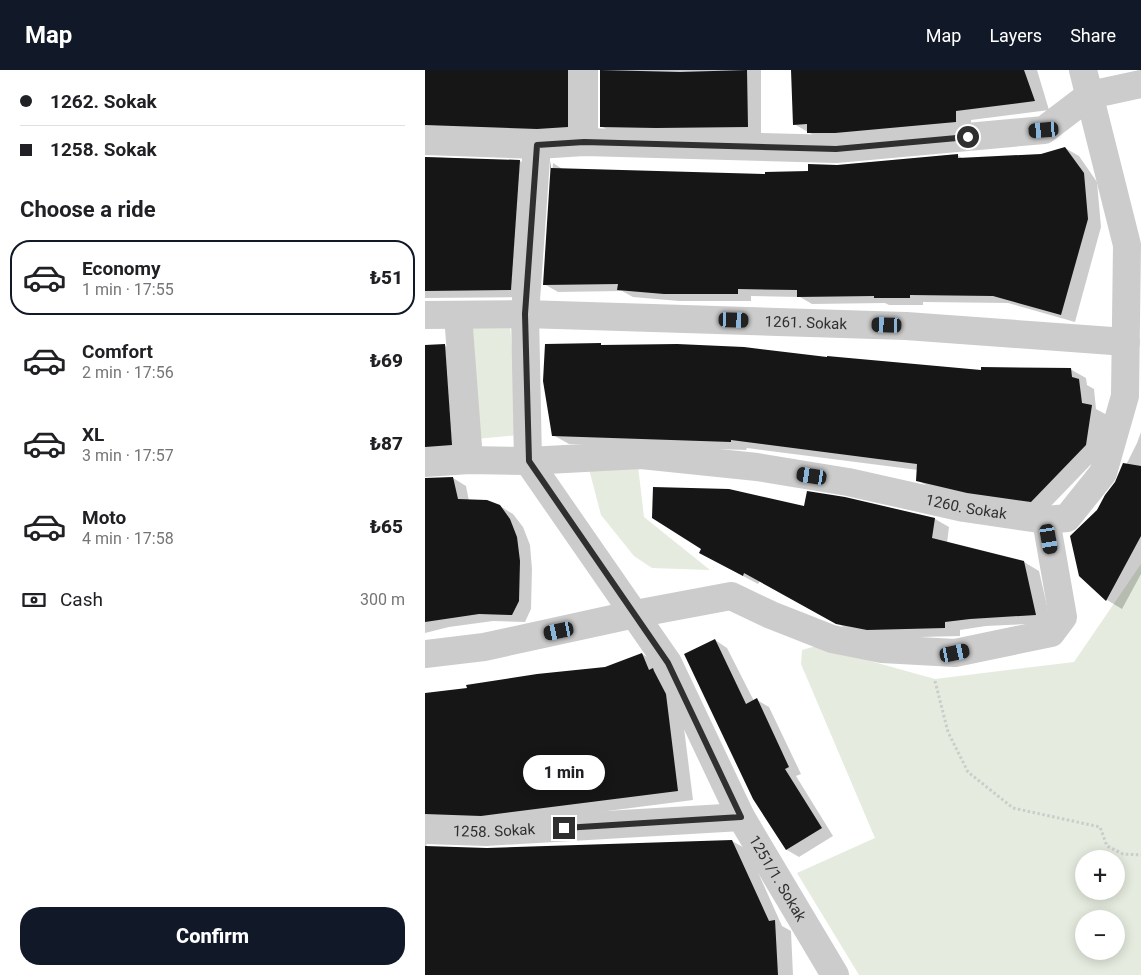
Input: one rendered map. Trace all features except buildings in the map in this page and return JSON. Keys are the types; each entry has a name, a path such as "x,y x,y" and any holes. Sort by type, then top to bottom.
{"street":[{"path":"584,70 584,142"},
{"path":"425,141 537,145 584,142 836,149 1044,130 1086,82 1141,84"},
{"name":"1260. Sokak","path":"425,463 469,460 529,461 641,455 747,466 848,482 964,508 1045,520 1067,518 1103,473 1125,396 1127,245 1086,82"},
{"path":"529,461 525,314 537,145"},
{"name":"1261. Sokak","path":"425,315 525,314 906,326 1126,342"},
{"path":"458,315 469,460"},
{"name":"1251/1. Sokak","path":"529,461 668,663 741,817 835,975"},
{"path":"425,654 484,647 635,614 731,596 771,615 832,639 882,649 955,653 1051,633 1063,617 1045,520"},
{"name":"1258. Sokak","path":"425,830 485,832 741,817"}],"path":[{"path":"955,653 935,679 948,732 968,772 1013,808 1100,827 1107,846 1123,854 1141,855"}],"shaded area":[{"path":"510,325 519,435 477,439 468,328"},
{"path":"638,466 644,517 710,570 652,568 634,556 601,515 589,469"},
{"path":"1141,564 1141,975 859,975 797,873 875,838 801,664 802,650 816,646 935,679 1074,662"}],"route":[{"path":"564,828 741,817 668,663 529,461 525,314 537,145 584,142 836,149 968,137"}]}
